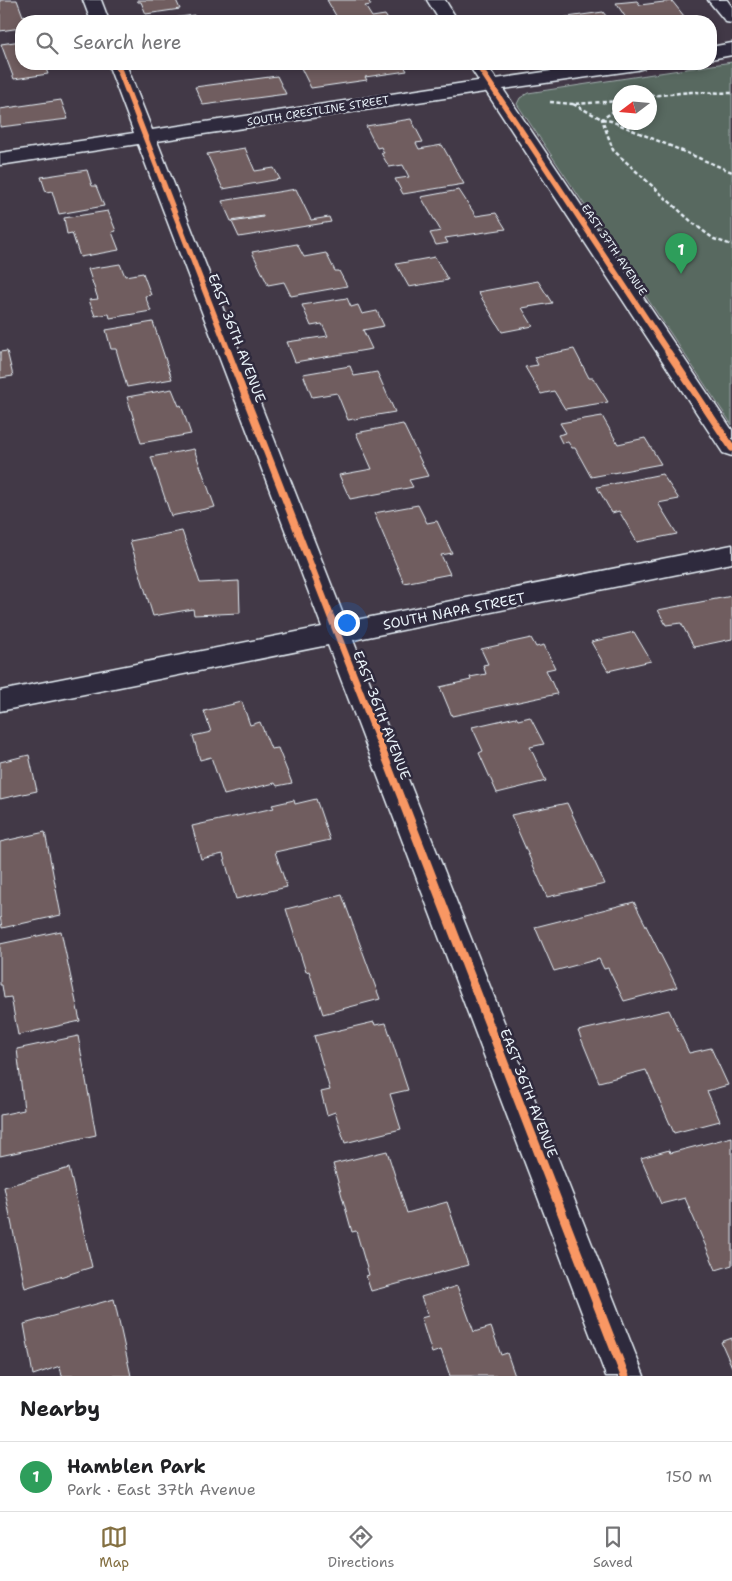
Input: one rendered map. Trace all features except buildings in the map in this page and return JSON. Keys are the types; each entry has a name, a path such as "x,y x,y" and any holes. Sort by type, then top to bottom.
{"street":[{"path":"92,0 98,15"},
{"path":"436,0 446,15"},
{"path":"717,0 732,18"},
{"path":"717,52 732,50"},
{"name":"EAST 36TH AVENUE","path":"119,70 625,1376"},
{"name":"EAST 37TH AVENUE","path":"481,70 732,448"},
{"name":"SOUTH CRESTLINE STREET","path":"0,159 597,70"},
{"name":"SOUTH NAPA STREET","path":"0,701 732,554"}],"path":[{"path":"657,95 691,92 732,93"},
{"path":"549,102 573,104 612,102"},
{"path":"573,104 602,119 611,121 732,172"},
{"path":"602,119 612,112"},
{"path":"602,119 613,150 694,224 714,239 732,244"}],"green space":[{"path":"732,62 732,425 517,104 520,98 528,93 679,70 717,70 717,64"}],"cycle path":[{"path":"119,70 625,1376"},
{"path":"481,70 732,448"}],"place":[{"name":"Hamblen Park","path":"681,274"}]}
